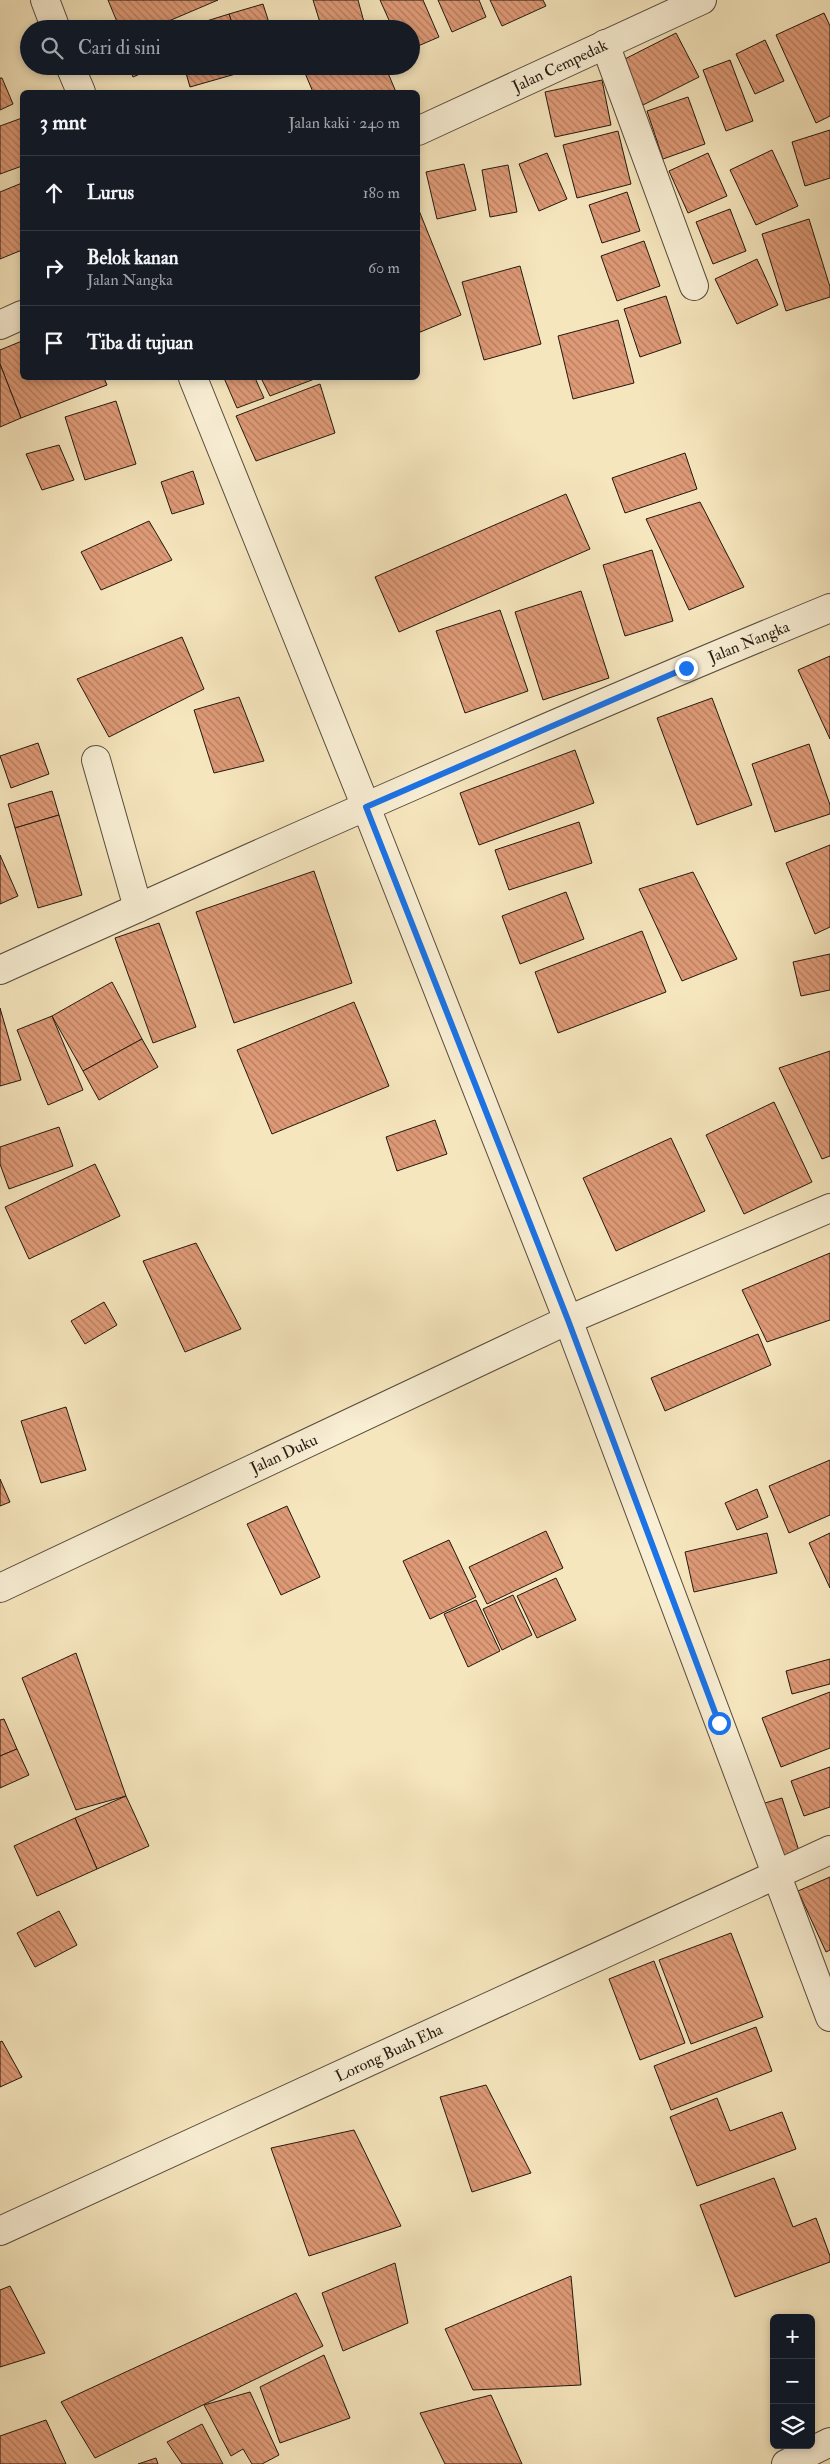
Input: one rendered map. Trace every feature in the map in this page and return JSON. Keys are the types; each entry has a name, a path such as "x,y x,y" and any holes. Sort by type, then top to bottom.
{"street":[{"path":"45,0 53,20"},
{"name":"Jalan Cempedak","path":"420,131 702,0"},
{"path":"605,44 694,286"},
{"path":"74,75 80,90"},
{"path":"0,325 20,316"},
{"path":"194,380 366,807 568,1320 830,2018"},
{"name":"Jalan Nangka","path":"0,970 366,807 686,668 830,608"},
{"path":"96,760 138,908"},
{"name":"Jalan Duku","path":"0,1588 568,1320 830,1208"},
{"name":"Lorong Buah Eha","path":"0,2231 830,1850"},
{"path":"786,2464 830,2442"}],"building":[{"path":"108,0 218,0 171,20 116,20"},
{"path":"313,0 358,0 363,20 319,20"},
{"path":"380,0 423,0 439,37 420,45 420,20 389,20"},
{"path":"438,0 479,0 486,17 452,32"},
{"path":"490,0 543,0 546,6 502,26"},
{"path":"263,4 268,20 231,20 229,14"},
{"path":"824,13 830,26 830,116 816,123 776,35"},
{"path":"229,14 231,20 210,20"},
{"path":"676,33 699,77 641,106 619,62"},
{"path":"765,40 784,81 755,94 736,54"},
{"path":"730,60 753,121 726,131 703,70"},
{"path":"187,75 232,75 190,87"},
{"path":"306,75 389,75 395,90 312,90"},
{"path":"0,78 2,78 13,104 0,110"},
{"path":"602,80 611,125 555,137 545,92"},
{"path":"688,97 705,144 663,159 647,111"},
{"path":"20,119 20,167 0,174 0,126"},
{"path":"830,130 830,178 805,186 792,142"},
{"path":"618,131 631,184 577,198 563,145"},
{"path":"772,150 798,206 756,225 730,170"},
{"path":"547,153 567,199 539,211 519,164"},
{"path":"708,153 727,196 688,213 669,171"},
{"path":"464,164 476,210 437,219 426,172"},
{"path":"508,165 517,212 490,217 482,170"},
{"path":"20,184 20,251 0,259 0,192"},
{"path":"627,192 640,231 602,243 589,205"},
{"path":"730,209 746,251 713,264 696,222"},
{"path":"420,213 461,315 420,332"},
{"path":"809,219 830,287 830,297 786,311 762,234"},
{"path":"644,241 660,286 617,301 601,256"},
{"path":"757,259 778,305 737,324 715,279"},
{"path":"520,266 541,344 484,360 462,282"},
{"path":"666,296 681,343 640,357 624,309"},
{"path":"618,320 634,383 573,399 558,336"},
{"path":"20,342 20,380 105,380 107,385 21,418 0,364 0,350"},
{"path":"0,364 21,418 0,427"},
{"path":"225,380 256,380 264,398 237,408"},
{"path":"262,380 312,380 270,396"},
{"path":"320,384 335,433 256,461 236,416"},
{"path":"116,401 136,464 85,480 65,417"},
{"path":"59,445 74,480 42,490 26,454"},
{"path":"685,453 697,489 625,513 612,478"},
{"path":"193,471 204,504 172,514 161,482"},
{"path":"566,494 590,549 399,632 375,577"},
{"path":"700,502 744,587 689,610 646,519"},
{"path":"149,521 172,560 101,590 81,552"},
{"path":"652,550 673,621 625,636 603,565"},
{"path":"581,591 609,678 543,700 515,612"},
{"path":"500,610 528,691 465,713 436,631"},
{"path":"182,637 204,689 109,737 77,679"},
{"path":"830,656 830,739 798,670"},
{"path":"239,697 264,761 214,773 194,710"},
{"path":"712,698 752,805 697,825 657,718"},
{"path":"38,743 49,774 11,788 0,756"},
{"path":"809,744 830,805 830,814 775,832 752,764"},
{"path":"575,750 594,803 479,845 460,793"},
{"path":"52,791 59,815 15,828 8,804"},
{"path":"59,815 82,895 38,908 15,828"},
{"path":"579,822 592,863 509,890 495,850"},
{"path":"830,845 830,927 815,934 786,863"},
{"path":"0,855 18,896 0,904"},
{"path":"314,871 352,983 234,1023 196,912"},
{"path":"693,872 737,959 682,981 639,889"},
{"path":"566,892 584,939 520,964 502,916"},
{"path":"159,923 196,1027 153,1043 115,938"},
{"path":"642,931 666,992 558,1033 535,972"},
{"path":"830,954 830,990 801,996 793,962"},
{"path":"112,982 142,1039 83,1071 52,1016"},
{"path":"354,1002 389,1086 272,1134 237,1050"},
{"path":"0,1008 21,1080 0,1086"},
{"path":"52,1016 83,1090 48,1105 17,1030"},
{"path":"142,1039 158,1067 99,1100 83,1071"},
{"path":"830,1051 830,1156 822,1159 779,1068"},
{"path":"774,1102 812,1182 744,1214 706,1135"},
{"path":"435,1120 447,1154 397,1171 386,1137"},
{"path":"59,1127 73,1166 9,1189 0,1164 0,1147"},
{"path":"671,1138 705,1211 616,1251 583,1178"},
{"path":"95,1164 120,1216 29,1259 5,1207"},
{"path":"196,1243 241,1329 185,1352 143,1261"},
{"path":"830,1253 830,1320 767,1342 742,1290"},
{"path":"104,1302 117,1325 85,1344 71,1321"},
{"path":"758,1334 771,1365 665,1411 651,1378"},
{"path":"66,1407 86,1470 41,1483 21,1421"},
{"path":"830,1460 830,1515 789,1533 769,1486"},
{"path":"0,1479 10,1502 0,1506"},
{"path":"757,1489 768,1517 737,1530 725,1503"},
{"path":"287,1506 320,1577 281,1595 247,1524"},
{"path":"546,1531 563,1568 487,1604 469,1567"},
{"path":"767,1533 777,1573 694,1592 685,1552"},
{"path":"830,1533 830,1588 809,1543"},
{"path":"449,1540 476,1597 430,1619 403,1561"},
{"path":"556,1578 576,1620 537,1638 517,1596"},
{"path":"513,1595 532,1635 502,1650 483,1609"},
{"path":"476,1600 500,1651 468,1667 444,1614"},
{"path":"76,1653 126,1796 76,1810 22,1678"},
{"path":"830,1659 830,1684 792,1694 786,1671"},
{"path":"830,1692 830,1748 781,1767 762,1718"},
{"path":"4,1719 17,1749 0,1756 0,1720"},
{"path":"17,1749 29,1775 0,1788 0,1756"},
{"path":"830,1767 830,1807 804,1816 791,1781"},
{"path":"126,1796 149,1846 97,1869 75,1818"},
{"path":"782,1798 799,1851 775,1858 758,1805"},
{"path":"75,1818 97,1869 37,1896 14,1846"},
{"path":"830,1877 830,1950 826,1952 798,1891"},
{"path":"59,1911 77,1945 35,1967 17,1933"},
{"path":"731,1933 763,2017 691,2044 659,1960"},
{"path":"654,1961 685,2043 640,2060 609,1979"},
{"path":"756,2027 772,2071 671,2110 654,2066"},
{"path":"2,2041 22,2077 0,2087 0,2042"},
{"path":"486,2085 531,2173 472,2192 440,2097"},
{"path":"717,2098 730,2131 782,2112 796,2149 697,2186 670,2117"},
{"path":"354,2130 401,2226 309,2256 271,2148"},
{"path":"774,2178 793,2227 816,2218 830,2256 830,2262 735,2297 700,2205"},
{"path":"395,2263 408,2323 343,2351 322,2293"},
{"path":"571,2276 581,2385 473,2390 445,2329"},
{"path":"10,2286 45,2353 0,2367 0,2290"},
{"path":"296,2293 323,2346 95,2458 61,2402"},
{"path":"324,2355 350,2418 280,2443 260,2387"},
{"path":"250,2392 279,2455 262,2464 252,2464 243,2449 231,2456 204,2405"},
{"path":"491,2395 522,2464 445,2464 420,2413"},
{"path":"46,2420 66,2464 0,2464 0,2436"},
{"path":"202,2424 223,2464 182,2464 167,2442"},
{"path":"156,2458 158,2464 138,2464"}],"route":[{"path":"686,668 366,807 568,1320 719,1723"}]}
